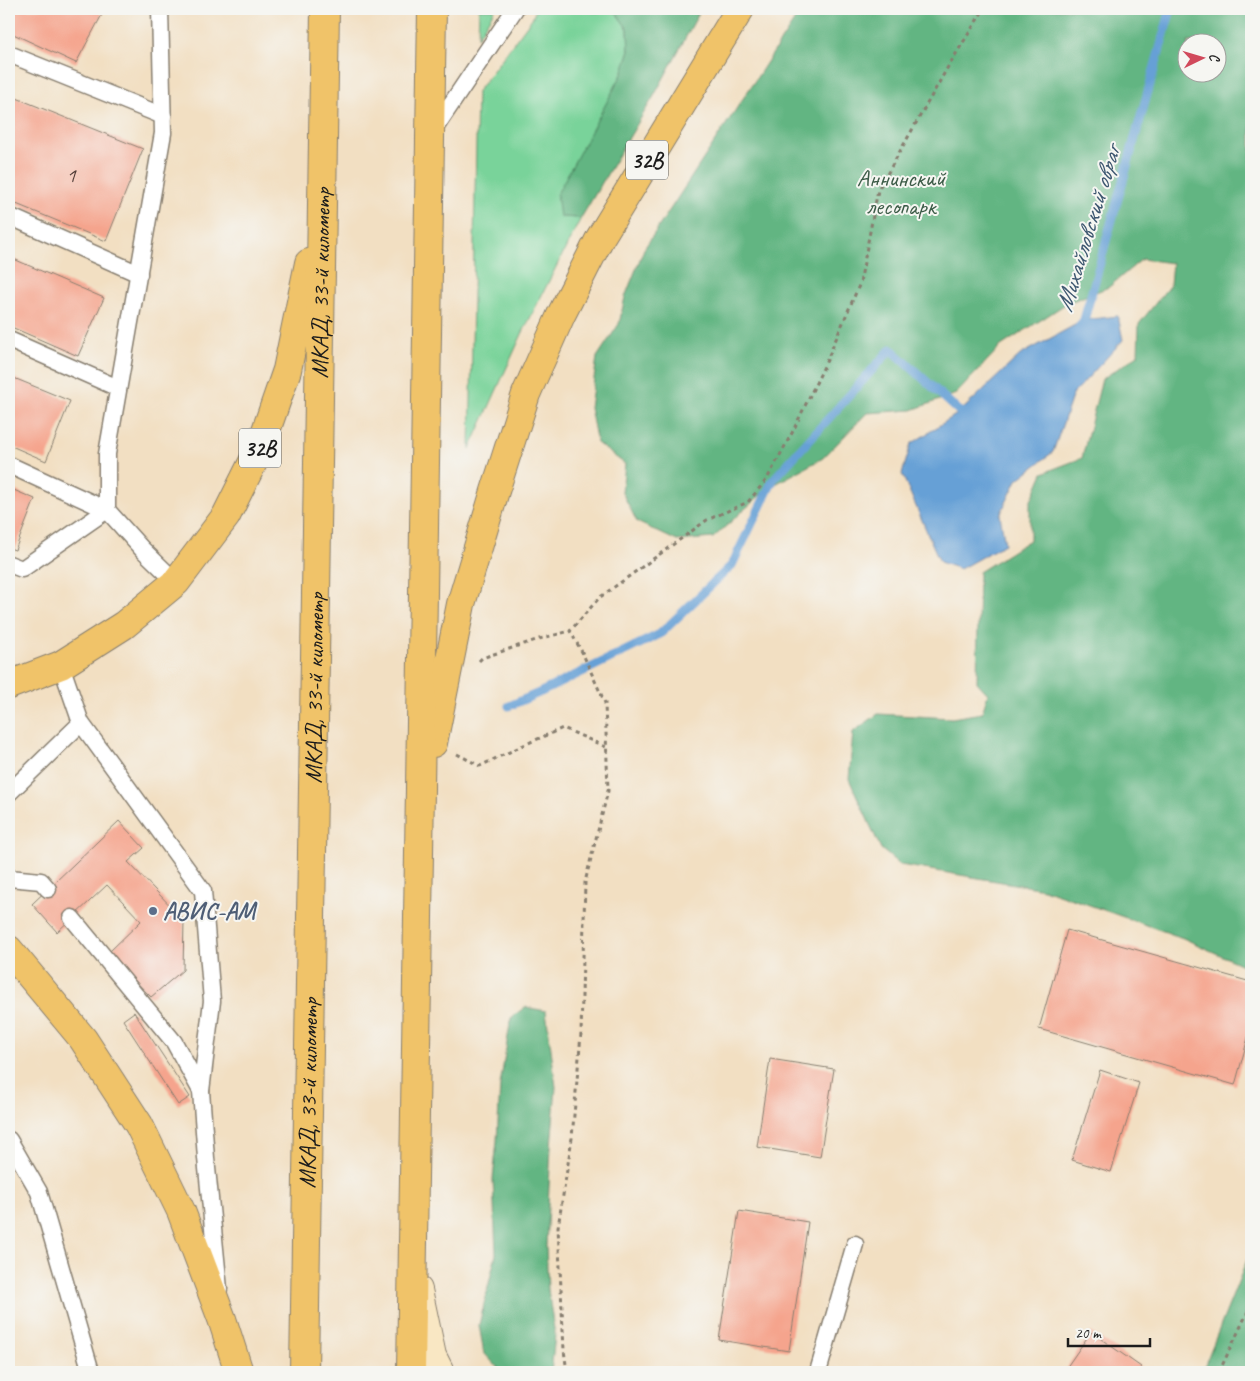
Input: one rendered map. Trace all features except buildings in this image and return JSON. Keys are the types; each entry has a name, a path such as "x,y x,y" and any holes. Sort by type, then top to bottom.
{"highway":[{"name":"МКАД, 33-й километр","path":"304,1370 325,9"},
{"path":"411,1372 432,9"},
{"name":"32B","path":"419,858 433,744 461,604 526,394 561,315 600,238 740,9"},
{"name":"32B","path":"9,686 62,665 124,625 176,582 226,516 260,448 287,370 312,248 324,97"},
{"path":"9,950 83,1040 139,1125 181,1211 222,1319 239,1372"}],"main road":[{"path":"412,1264 432,1356 440,1372"}],"lane":[{"path":"108,510 107,454 163,133 160,9"},
{"path":"430,135 515,9"},
{"path":"9,54 163,116"},
{"path":"9,216 138,274"},
{"path":"9,340 118,388"},
{"path":"9,465 108,510 142,549 176,582"},
{"path":"9,564 22,569 108,510"},
{"path":"62,665 81,723 203,891 212,1001 201,1091 222,1319"},
{"path":"9,792 81,723"},
{"path":"9,878 41,881 48,889"},
{"path":"72,918 174,1042 201,1091"},
{"path":"9,1140 39,1192 91,1372"},
{"path":"818,1372 855,1244"}],"path":[{"path":"476,665 482,658 570,631 598,598 707,520 748,502 767,479 792,433 827,360 860,283 878,190 949,65 984,9"},
{"path":"567,1372 564,1350 558,1227 572,1138 581,1034 585,882 608,791 605,703 582,652 570,631"},
{"path":"452,751 480,766 563,728 606,746"},
{"path":"1219,1372 1251,1306"}],"green space":[{"path":"479,9 495,9 478,37"},
{"path":"536,9 578,9 594,12 615,11 628,29 629,53 622,74 560,217 581,218 522,334 470,449 477,92 533,17"},
{"path":"578,9 701,9 654,96 581,218 560,217 557,194 622,74 629,53 628,29 615,12 594,12"},
{"name":"Аннинский лесопарк","path":"802,9 1251,9 1251,969 1183,938 1044,889 900,865 881,849 849,779 853,732 878,714 952,718 982,713 988,694 977,682 979,572 1030,540 1030,503 1043,473 1082,458 1102,379 1138,355 1139,324 1170,285 1172,263 1142,259 1109,287 1067,303 1001,346 956,394 912,410 867,413 823,458 768,488 713,538 677,541 637,522 622,492 625,464 597,443 590,408 597,357 619,324 625,297 644,249"},
{"path":"525,1007 546,1011 556,1087 546,1246 548,1290 555,1335 551,1372 502,1372 484,1353 479,1325 496,1254 493,1179 500,1085 511,1018"},
{"path":"1251,1250 1251,1372 1202,1372"}],"water":[{"path":"1118,316 1123,340 1073,394 1053,452 1017,480 1000,515 1005,544 960,569 940,562 902,474 911,444 960,412 1020,355 1084,320"}],"waterway":[{"name":"Михайловский овраг","path":"1078,329 1084,320 1171,9"},
{"name":"Михайловский овраг","path":"509,706 660,634 732,565 773,480 891,349 960,412 971,413"}],"place":[{"name":"АВИС-АМ","path":"153,911"}]}
